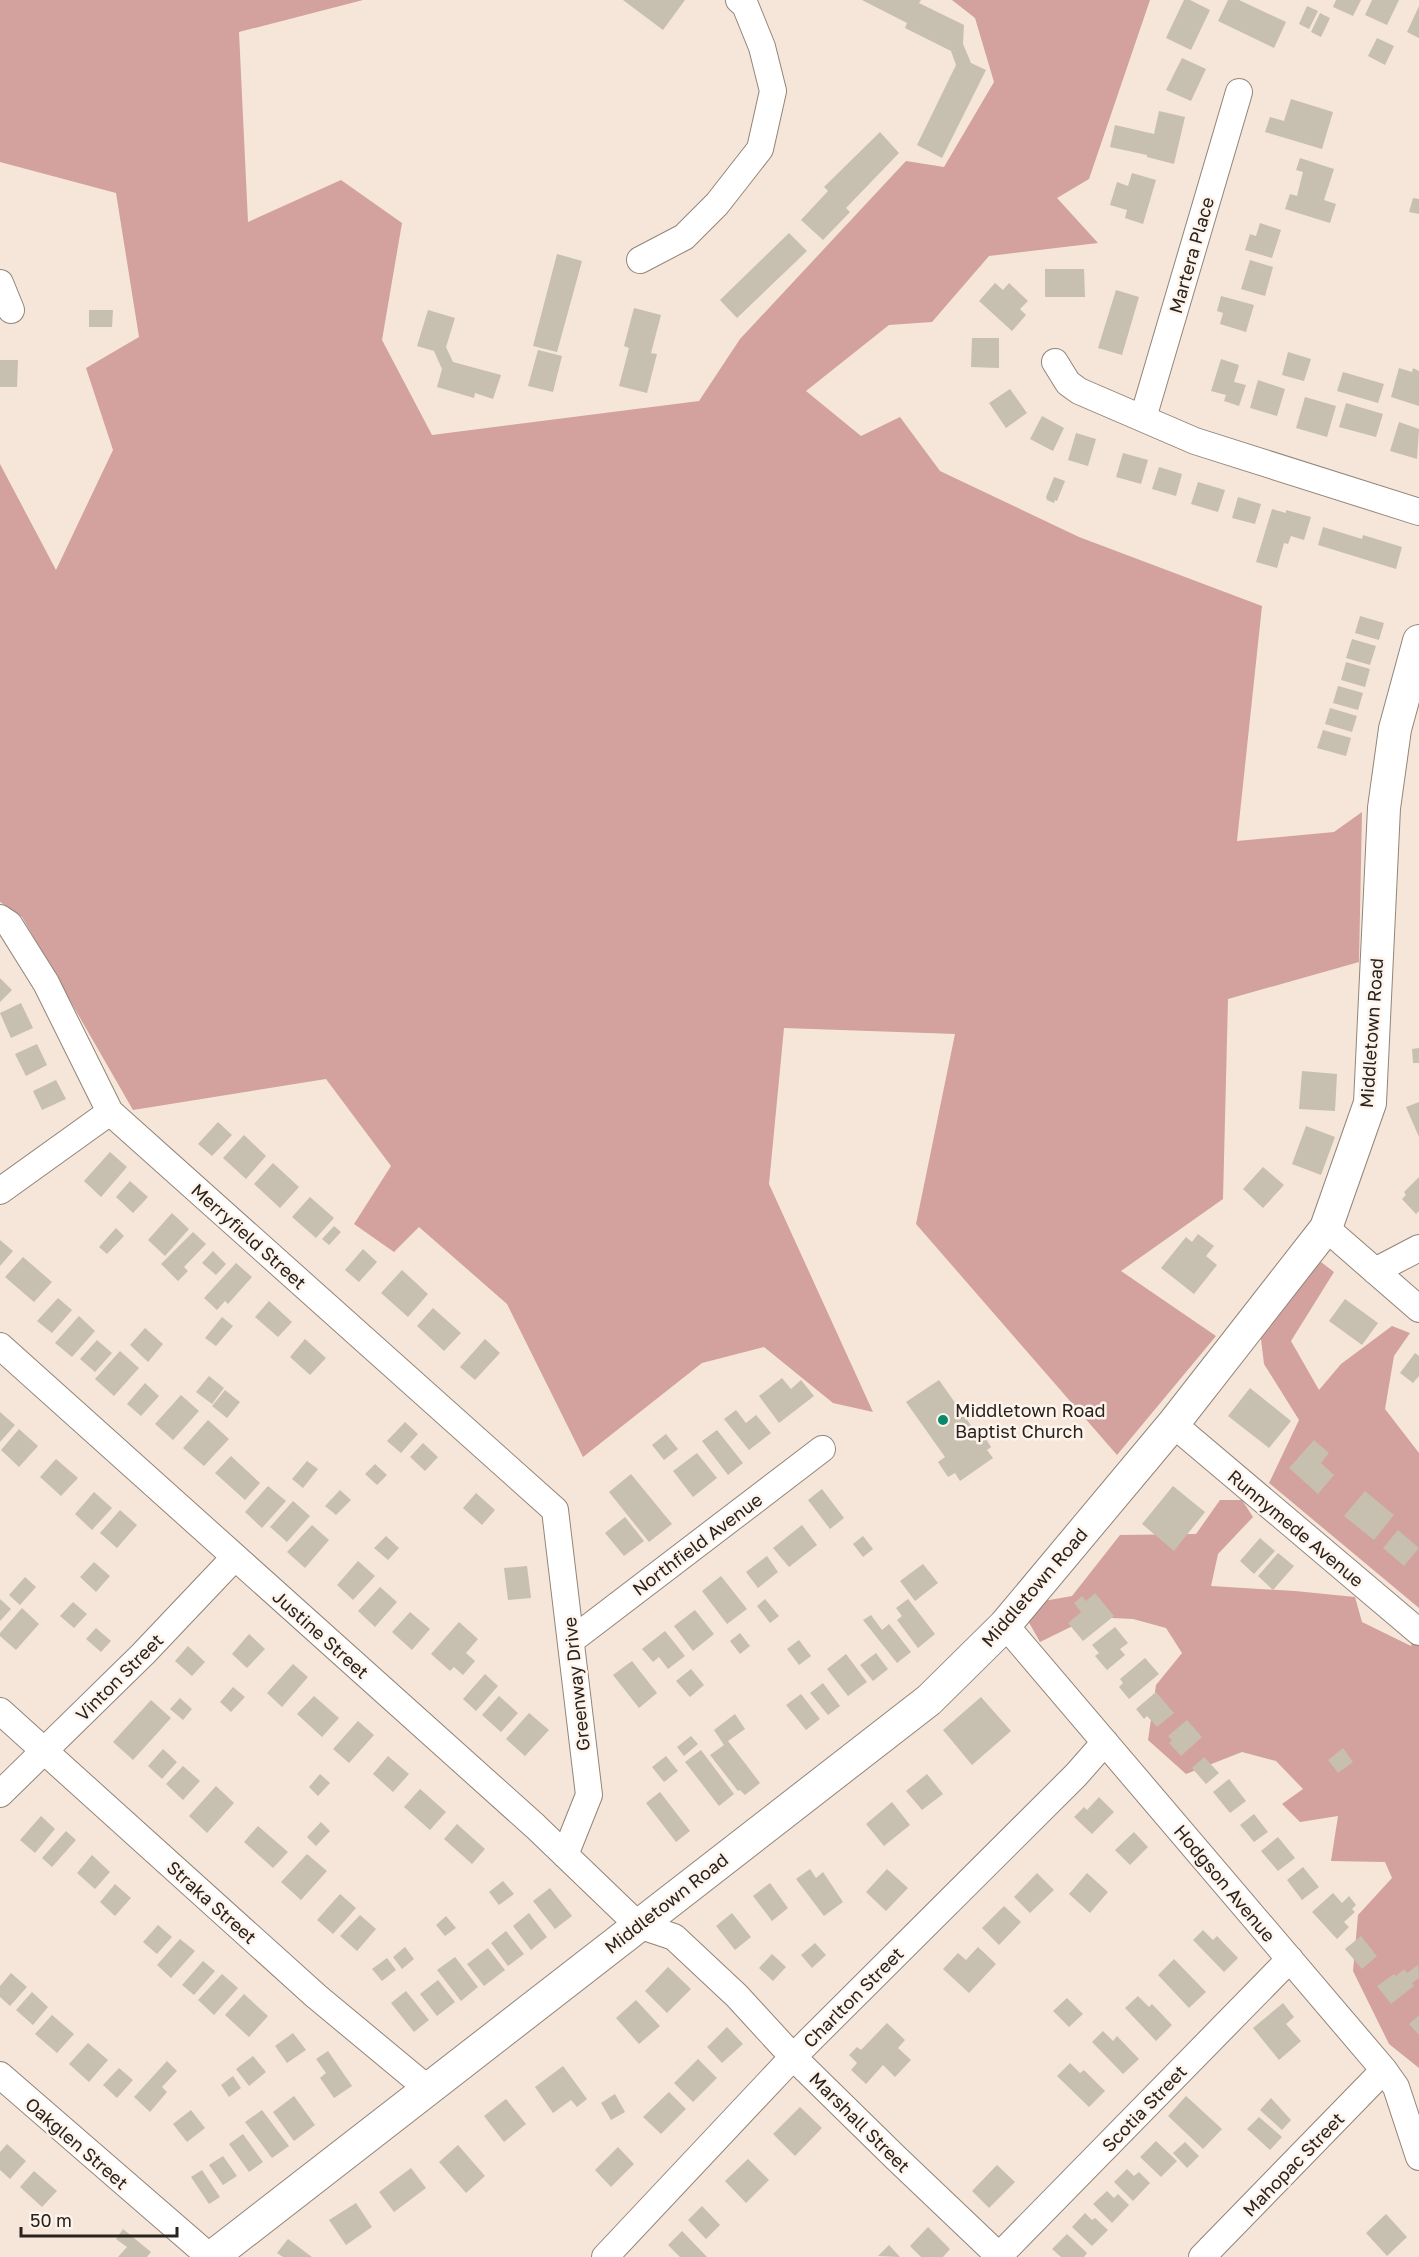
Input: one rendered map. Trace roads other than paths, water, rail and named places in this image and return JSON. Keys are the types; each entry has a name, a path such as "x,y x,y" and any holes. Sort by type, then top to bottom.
{"street":[{"path":"640,260 684,237 717,204 760,149 773,91 762,47 745,5 739,0"},
{"name":"Martera Place","path":"1143,418 1239,92"},
{"path":"0,283 11,310"},
{"path":"1055,362 1068,383 1079,391 1194,441 1419,512"},
{"name":"Middletown Road","path":"211,2257 929,1700 1005,1625 1173,1424 1326,1228 1370,1103 1384,808 1395,729 1419,641"},
{"name":"Merryfield Street","path":"0,918 9,924 46,983 110,1112 555,1510"},
{"path":"0,1191 110,1112"},
{"path":"1326,1228 1419,1309"},
{"path":"1376,1271 1419,1248"},
{"name":"Justine Street","path":"0,1346 565,1855 638,1925"},
{"name":"Runnymede Avenue","path":"1173,1424 1419,1632"},
{"name":"Northfield Avenue","path":"572,1640 822,1449"},
{"name":"Greenway Drive","path":"555,1510 589,1795 565,1855"},
{"name":"Vinton Street","path":"0,1794 143,1654 235,1557"},
{"name":"Hodgson Avenue","path":"1005,1625 1384,2070 1395,2087 1419,2157"},
{"name":"Straka Street","path":"0,1711 316,1996 428,2089"},
{"name":"Charlton Street","path":"605,2257 793,2057 1076,1775 1105,1742"},
{"name":"Marshall Street","path":"638,1925 674,1937 737,1996 793,2057 894,2157 999,2257"},
{"name":"Scotia Street","path":"999,2257 1290,1959"},
{"name":"Mahopac Street","path":"1202,2257 1384,2070"},
{"name":"Oakglen Street","path":"0,2075 211,2257"}],"place":[{"name":"Middletown Road Baptist Church","path":"943,1420"}]}
